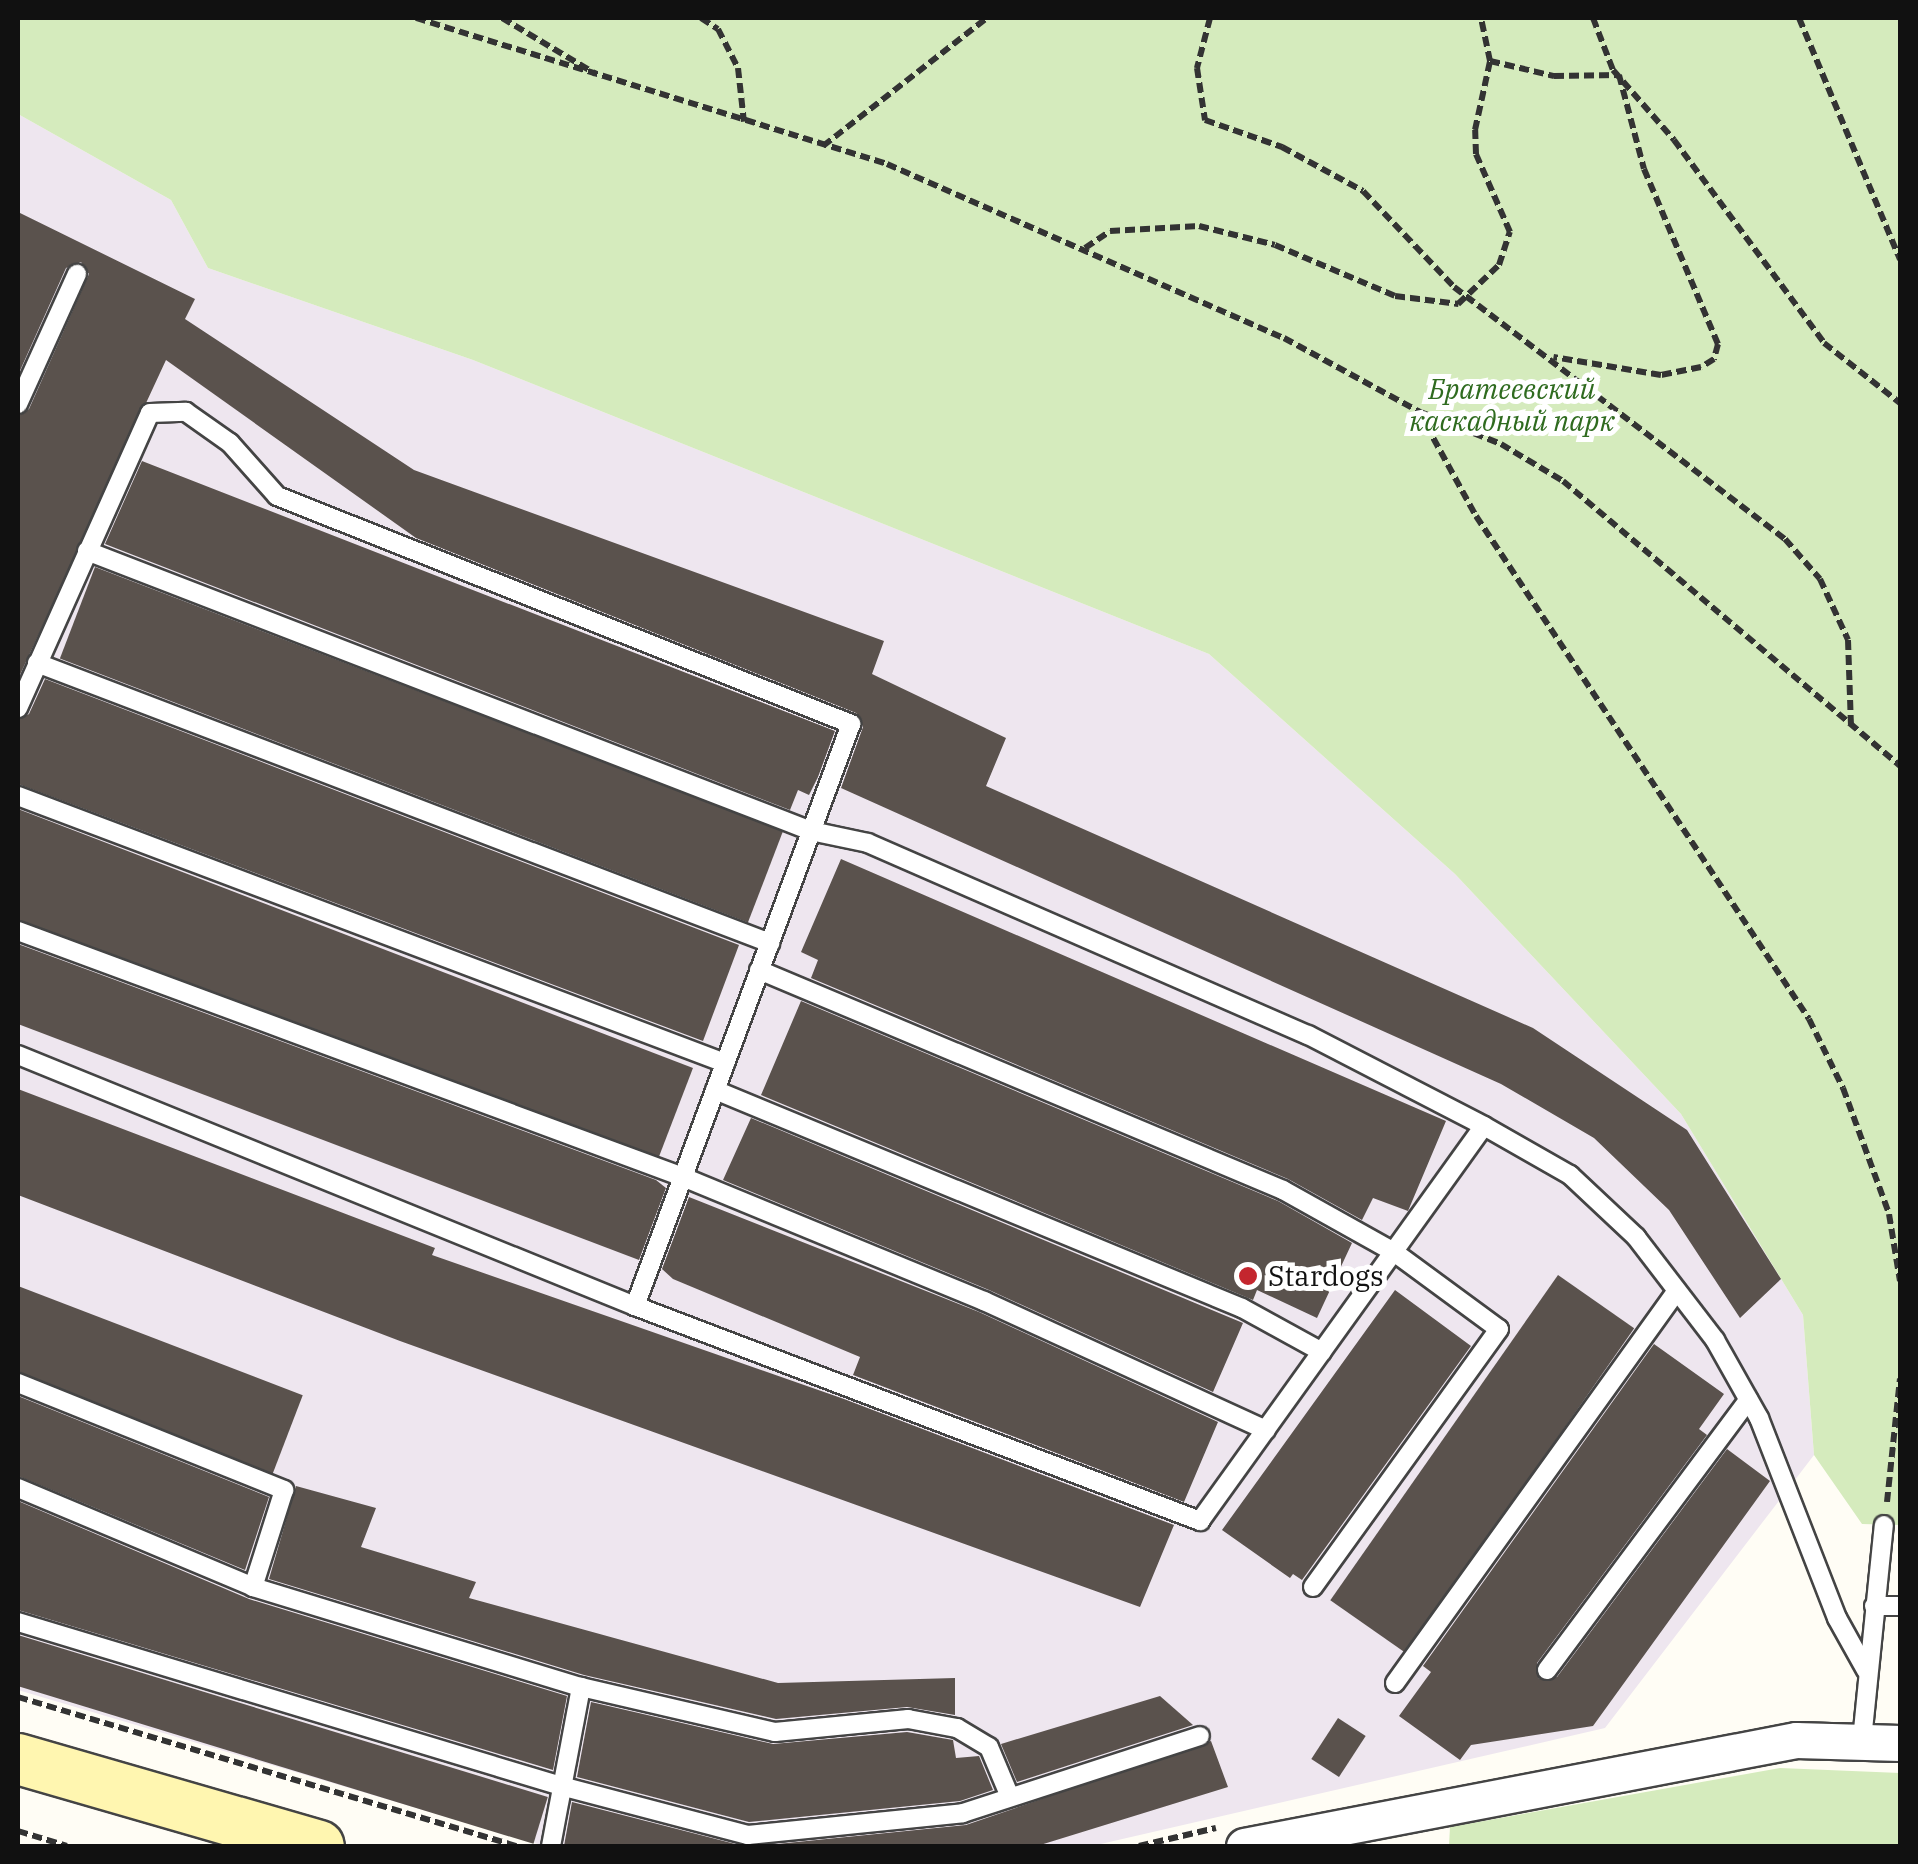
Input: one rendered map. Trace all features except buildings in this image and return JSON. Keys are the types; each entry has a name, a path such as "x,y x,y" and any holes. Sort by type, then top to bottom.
{"main road":[{"path":"18,1759 319,1846"}],"street":[{"path":"1247,1846 1796,1740 1900,1743"}],"lane":[{"path":"18,404 77,274"},
{"path":"18,708 150,414 186,412 230,442 277,496 851,724 635,1306"},
{"path":"87,552 811,831 868,843 1308,1035 1570,1175 1636,1237 1678,1292 1748,1400 1837,1618 1866,1670"},
{"path":"37,663 770,943"},
{"path":"18,796 726,1063"},
{"path":"18,931 683,1178 984,1301 1266,1430"},
{"path":"760,970 1284,1190 1394,1252 1499,1330 1313,1587"},
{"path":"18,1055 635,1306 1200,1521 1484,1126"},
{"path":"715,1090 1242,1308 1322,1352"},
{"path":"1396,1683 1678,1292"},
{"path":"18,1383 284,1490 253,1588"},
{"path":"1547,1670 1748,1400"},
{"path":"18,1488 253,1588 581,1687 775,1732 908,1719 957,1728 989,1747 1010,1797"},
{"path":"1862,1740 1866,1670 1884,1525"},
{"path":"1874,1606 1900,1606"},
{"path":"18,1622 561,1786 748,1835 963,1812 1200,1736"},
{"path":"551,1846 581,1687"}],"path":[{"path":"416,18 608,81 886,164 1284,338 1418,411 1501,444 1563,481 1851,730 1900,766"},
{"path":"502,18 608,81"},
{"path":"701,18 718,29 738,68 744,122"},
{"path":"823,146 987,18"},
{"path":"1210,18 1197,68 1206,120 1344,178 1466,296 1748,507 1820,579 1848,640 1851,730"},
{"path":"1085,248 1110,231 1200,226 1275,244 1395,296 1447,306 1466,296 1499,264 1510,232 1476,154 1474,130 1490,60 1482,18"},
{"path":"1550,356 1661,375 1701,367 1714,359 1718,344 1644,169 1619,75 1593,18"},
{"path":"1798,18 1900,260"},
{"path":"1490,60 1554,76 1619,75"},
{"path":"1619,75 1824,343 1900,403"},
{"path":"1418,411 1476,516 1809,1019 1843,1088 1889,1214 1900,1282"},
{"path":"1884,1525 1900,1379"},
{"path":"18,1697 516,1846"},
{"path":"18,1831 67,1846"}],"shaded area":[{"path":"18,114 171,200 208,268 473,360 1209,654 1455,874 1681,1114 1803,1315 1814,1455 1605,1728 1092,1846 545,1846 18,1690"}],"green space":[{"name":"Братеевский каскадный парк","path":"18,18 1900,18 1900,1525 1862,1524 1814,1455 1803,1315 1681,1114 1455,874 1209,654 473,360 208,268 171,200 18,114"},
{"path":"1780,1768 1900,1773 1900,1846 1449,1846 1450,1827"}],"place":[{"name":"Stardogs","path":"1248,1276"}]}
